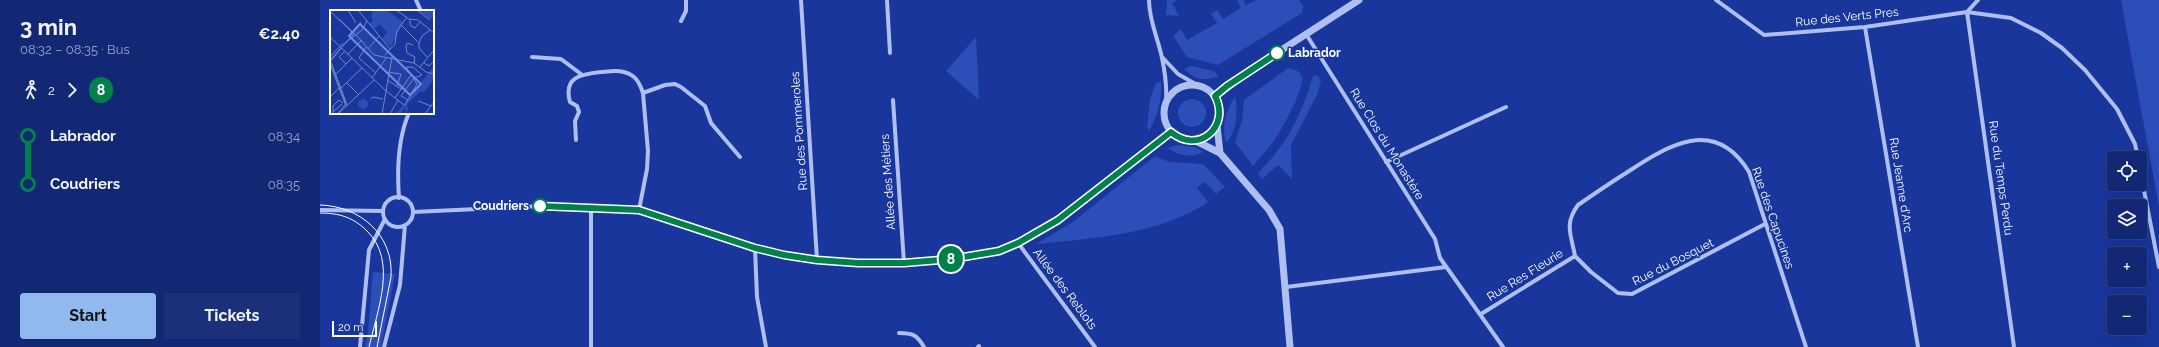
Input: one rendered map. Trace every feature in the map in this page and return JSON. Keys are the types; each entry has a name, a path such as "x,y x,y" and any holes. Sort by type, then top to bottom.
{"street":[{"path":"416,0 421,10"},
{"path":"681,21 686,11 686,0"},
{"name":"Rue des Pommeroles","path":"801,0 817,260"},
{"path":"887,0 890,53"},
{"path":"1149,0 1151,23 1162,57 1166,82 1164,116 1171,132 1179,138 1194,140 1220,153 1275,218 1280,229 1290,347"},
{"path":"1215,96 1237,79 1359,0"},
{"name":"Rue des Verts Pres","path":"1716,0 1764,35 1865,27 1967,12 2011,18 2041,33 2062,48 2085,70 2117,109 2135,144 2136,151"},
{"path":"1967,12 1978,0"},
{"name":"Rue du Temps Perdu","path":"1967,12 2014,347"},
{"name":"Rue Jeanne d'Arc","path":"1865,27 1918,347"},
{"name":"Rue Clos du Monastère","path":"1306,34 1434,239 1440,258 1504,347"},
{"path":"532,57 561,59 581,74"},
{"path":"1162,57 1178,74 1210,91 1215,96 1220,110 1216,125 1220,153"},
{"path":"576,140 575,121 579,112 577,106 570,102 567,92 570,84 581,74 622,70 634,77 640,84 643,93 648,151 647,169 639,210"},
{"path":"643,93 664,85 675,84 681,87 705,106 710,123 740,157"},
{"path":"1166,102 1178,88 1197,85"},
{"name":"Allée des Métiers","path":"893,100 904,263"},
{"path":"1386,162 1506,107"},
{"path":"399,198 398,183 402,138 409,114"},
{"path":"1194,140 1206,137 1216,125"},
{"path":"413,212 542,206 639,210 755,248 784,255 817,260 858,263 904,263 999,251 1018,243 1058,220 1171,132"},
{"name":"Rue des Capucines","path":"1578,205 1651,156 1674,144 1699,139 1720,144 1734,152 1749,172 1806,347"},
{"path":"2144,191 2159,267"},
{"path":"360,347 369,250 384,219 383,211 389,200 399,198 408,202 413,212 409,222 404,225 394,226 384,219"},
{"name":"Rue Res Fleurie","path":"1481,314 1575,256 1568,226 1571,215 1578,205"},
{"path":"591,208 591,347"},
{"path":"320,210 383,211"},
{"name":"Rue du Bosquet","path":"1575,256 1591,272 1618,293 1632,294 1765,224"},
{"path":"384,347 400,285 404,225"},
{"name":"Allée des Reblots","path":"1018,243 1096,347"},
{"path":"755,248 757,297 766,347"},
{"path":"1286,286 1446,267"},
{"path":"899,333 912,333 917,336 924,347"}],"shaded area":[{"path":"1167,0 1177,0 1172,3 1179,16 1166,15"},
{"path":"1237,0 1243,0 1246,5 1256,0 1299,0 1303,6 1302,13 1218,65 1187,57 1173,36 1181,29 1187,40 1217,23 1211,14 1217,10 1223,19 1241,8"},
{"path":"2121,0 2159,0 2159,207"},
{"path":"976,37 979,100 946,71"},
{"path":"1191,66 1214,71 1219,76 1209,79 1196,78 1184,69"},
{"path":"1288,68 1297,71 1300,74 1302,83 1291,110 1277,137 1253,166 1235,142 1242,121 1244,100"},
{"path":"1317,75 1321,81 1317,95 1291,145 1292,179 1278,165 1262,179 1258,173 1286,139 1298,117 1313,76"},
{"path":"1161,81 1159,107 1149,131 1147,127 1150,99 1156,83"},
{"path":"1235,96 1236,121 1230,138 1226,143 1224,131 1225,119"},
{"path":"1192,99 1202,103 1206,113 1202,123 1192,127 1182,123 1178,113 1182,103"},
{"path":"1178,145 1195,147 1203,152 1190,156 1176,153 1167,148"},
{"path":"1155,156 1169,162 1203,164 1225,187 1216,194 1205,182 1197,188 1208,202 1169,222 1103,237 1036,244 1073,222"},
{"path":"373,272 395,274 381,347 365,347 367,338"}],"tram line":[{"path":"320,205 335,207 361,217 372,226 387,248 391,277 377,347"},
{"path":"320,213 340,215 351,219 362,226 376,243 382,257 383,287 369,347"}],"bus line":[{"name":"8","path":"540,206 639,210 710,235 755,248 784,255 817,260 858,263 904,263 952,259 999,251 1018,243 1058,220 1171,132 1179,138 1185,140 1196,140 1206,137 1216,128 1219,121 1219,106 1215,96 1227,86 1277,53"}],"place":[{"name":"Labrador","path":"1277,53"},
{"name":"Coudriers","path":"540,206"}]}
